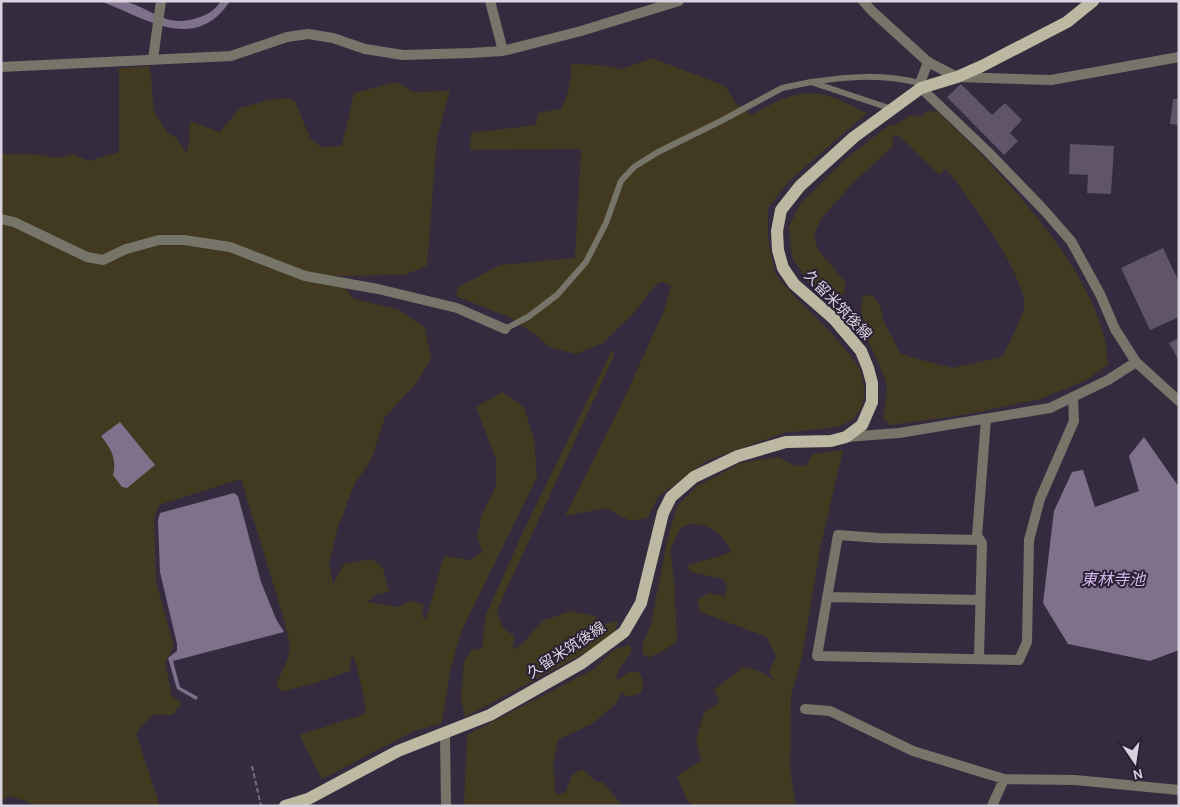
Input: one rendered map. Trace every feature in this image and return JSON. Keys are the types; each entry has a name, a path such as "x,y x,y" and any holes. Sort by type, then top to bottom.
{"main road":[{"name":"久留米筑後線","path":"285,806 307,802 398,751 490,715 582,663 624,632 642,603 663,513 671,497 694,477 738,456 786,442 832,441 846,437 862,425 872,402 872,383 868,368 861,351 834,319 794,284 783,268 778,250 777,231 781,210 800,186 854,137 921,86 957,77 982,66 1067,22 1093,1"}],"street":[{"path":"153,59 161,1"},
{"path":"490,1 504,50"},
{"path":"1,67 231,56 287,36 308,34 333,38 365,49 403,55 504,50 582,31 679,1"},
{"path":"863,1 928,62 957,77 1051,80 1179,57"},
{"path":"928,62 921,86 988,152 1071,241 1100,294 1115,329 1136,362 1179,401"},
{"path":"1,219 14,222 87,258 103,260 126,249 159,240 184,240 230,247 305,276 457,308 506,329"},
{"path":"846,437 899,434 1050,408 1108,380 1136,362"},
{"path":"980,540 879,538 838,535 817,656 1019,660 1027,642 1029,540 1040,499 1074,422 1073,398"},
{"path":"979,658 982,542 977,536 986,419"},
{"path":"827,597 980,600"},
{"path":"804,709 830,711 914,751 1004,779 1075,780 1179,790"},
{"path":"444,734 446,806"},
{"path":"992,806 1004,779"}],"lane":[{"path":"506,329 528,317 557,295 586,262 606,222 622,181 634,167 658,152 722,121 782,88 846,77 877,76 898,78 921,86"},
{"path":"811,82 892,109"}],"path":[{"path":"252,766 261,806"}],"shaded area":[{"path":"652,58 725,86 736,104 752,115 788,97 807,94 833,97 867,113 791,179 768,208 768,239 775,273 792,294 834,336 860,368 865,393 861,409 852,420 838,427 783,433 706,461 659,496 647,518 630,521 606,508 565,516 621,405 663,313 671,286 661,281 652,289 632,315 603,343 576,354 549,347 537,336 509,317 456,296 458,287 500,265 575,258 581,149 470,150 471,133 536,125 538,113 561,109 569,87 571,64 599,65 622,69"},
{"path":"150,66 154,111 167,132 177,138 186,153 190,121 220,132 240,108 269,100 288,98 295,102 310,138 321,147 342,146 354,93 397,82 413,92 450,91 437,137 427,266 404,275 334,276 354,299 398,309 425,328 431,358 418,381 385,417 372,458 354,485 337,530 329,564 333,584 344,564 372,559 383,568 389,592 377,594 367,602 398,607 410,601 423,604 422,617 426,619 444,556 471,560 482,552 477,536 482,514 496,486 496,460 476,407 502,392 524,407 534,440 537,477 461,632 450,672 442,723 412,732 322,779 299,735 365,714 365,702 354,656 351,659 350,671 281,692 276,684 287,661 290,646 284,619 241,479 159,505 154,519 156,582 173,643 172,650 165,663 172,696 182,703 173,715 152,715 136,733 160,806 32,806 29,802 9,796 1,801 1,154 34,154 59,158 73,154 89,161 119,152 119,68"},
{"path":"926,111 938,112 990,163 1045,227 1069,262 1089,297 1103,331 1108,365 1085,381 1040,399 963,415 889,425 883,417 887,396 886,383 864,330 861,308 863,296 872,295 880,305 883,320 900,353 953,368 1002,357 1024,308 1023,294 1006,257 981,216 946,169 939,175 899,136 893,135 892,147 852,184 821,219 814,235 818,250 846,283 844,294 831,299 807,281 792,257 789,226 801,203 848,157 888,126 896,125 911,115 921,117"},
{"path":"613,348 613,358 497,610 502,626 506,631 514,635 513,650 524,642 542,621 571,611 594,616 605,624 618,621 615,631 602,644 465,717 461,698 464,661 472,650 482,648 486,615 522,534"},
{"path":"843,450 820,549 802,657 791,696 790,770 796,806 693,806 687,800 677,776 701,761 696,740 704,712 720,702 714,690 743,667 757,670 774,680 769,672 776,657 767,637 700,612 697,599 709,593 725,596 727,586 723,579 691,572 687,565 731,552 726,541 713,529 693,524 680,528 670,551 674,578 677,642 648,658 642,653 643,642 651,624 667,542 677,506 697,486 741,463 778,457 795,466 806,466 813,454"},
{"path":"629,645 632,651 621,666 615,679 619,679 630,671 640,673 644,685 640,693 628,697 621,692 616,704 593,723 558,740 553,765 556,795 566,792 572,775 582,769 595,781 604,783 622,806 464,806 467,735 594,669 614,650"}],"water":[{"path":"100,1 123,1 178,21 203,16 215,9 221,1 230,1 216,17 201,26 185,29 151,22"},
{"path":"120,422 155,465 127,488 122,487 113,475 114,459 108,445 101,436"},
{"name":"東林寺池","path":"1144,437 1179,487 1179,650 1150,661 1068,644 1043,603 1054,511 1072,472 1083,470 1095,507 1139,491 1129,456"},
{"path":"234,493 238,496 261,582 276,619 284,632 173,661 180,687 198,697 196,700 177,689 168,658 177,651 177,644 160,572 158,520 160,513"}],"building":[{"path":"961,84 992,115 1005,103 1022,120 1010,133 1018,141 1004,155 947,97"},
{"path":"1173,99 1179,99 1179,125 1170,124"},
{"path":"1070,144 1114,146 1111,194 1087,193 1088,175 1069,174"},
{"path":"1163,248 1179,282 1179,317 1150,330 1121,268"},
{"path":"1179,338 1179,361 1169,343"}]}
